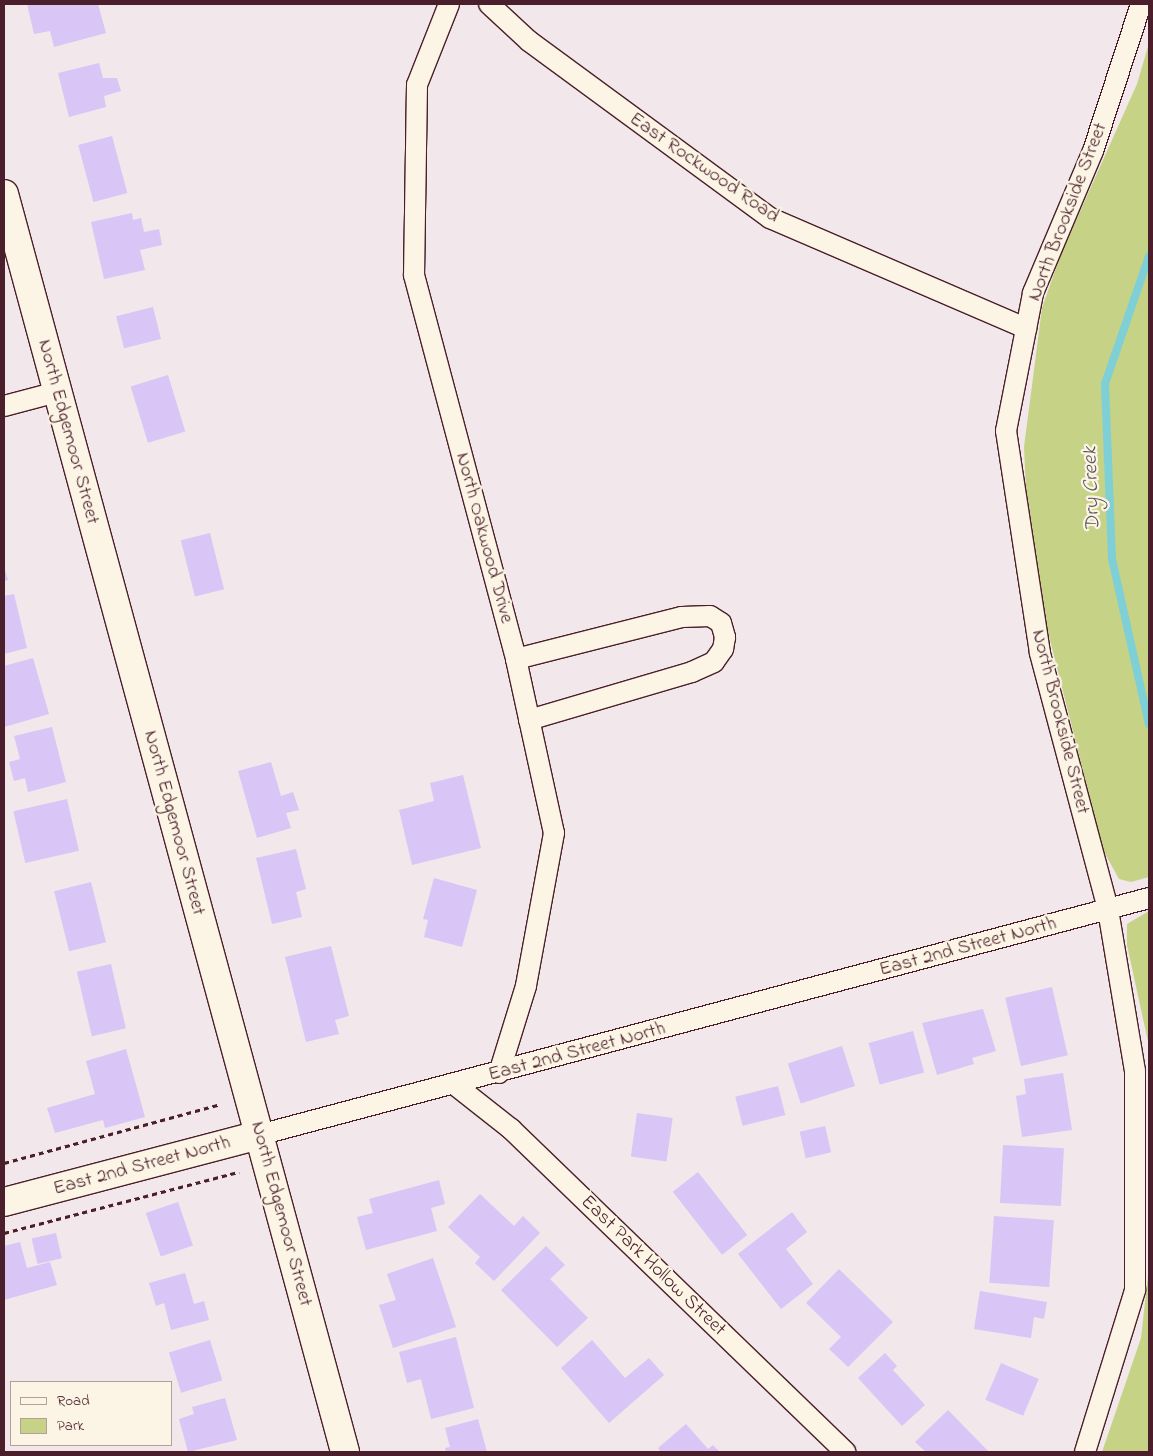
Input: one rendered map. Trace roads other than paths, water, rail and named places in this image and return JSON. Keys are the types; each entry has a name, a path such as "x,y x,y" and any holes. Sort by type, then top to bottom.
{"street":[{"name":"North Oakwood Drive","path":"449,4 417,85 414,275 516,659 554,834 526,986 498,1073"},
{"name":"East Rockwood Road","path":"489,4 529,41 770,218 1026,328"},
{"name":"North Brookside Street","path":"1085,1452 1135,1290 1136,1071 1108,909 1040,653 1006,431 1033,293 1093,151 1141,4"},
{"name":"North Edgemoor Street","path":"4,194 56,392 345,1452"},
{"path":"4,406 56,392"},
{"path":"516,659 682,617 710,616 721,623 725,637 723,649 714,662 692,672 529,720"},
{"name":"East 2nd Street North","path":"4,1202 498,1073 1141,900"},
{"name":"East Park Hollow Street","path":"454,1084 511,1129 846,1452"}],"waterway":[{"name":"Dry Creek","path":"1149,256 1105,384 1112,559 1149,724"}]}
